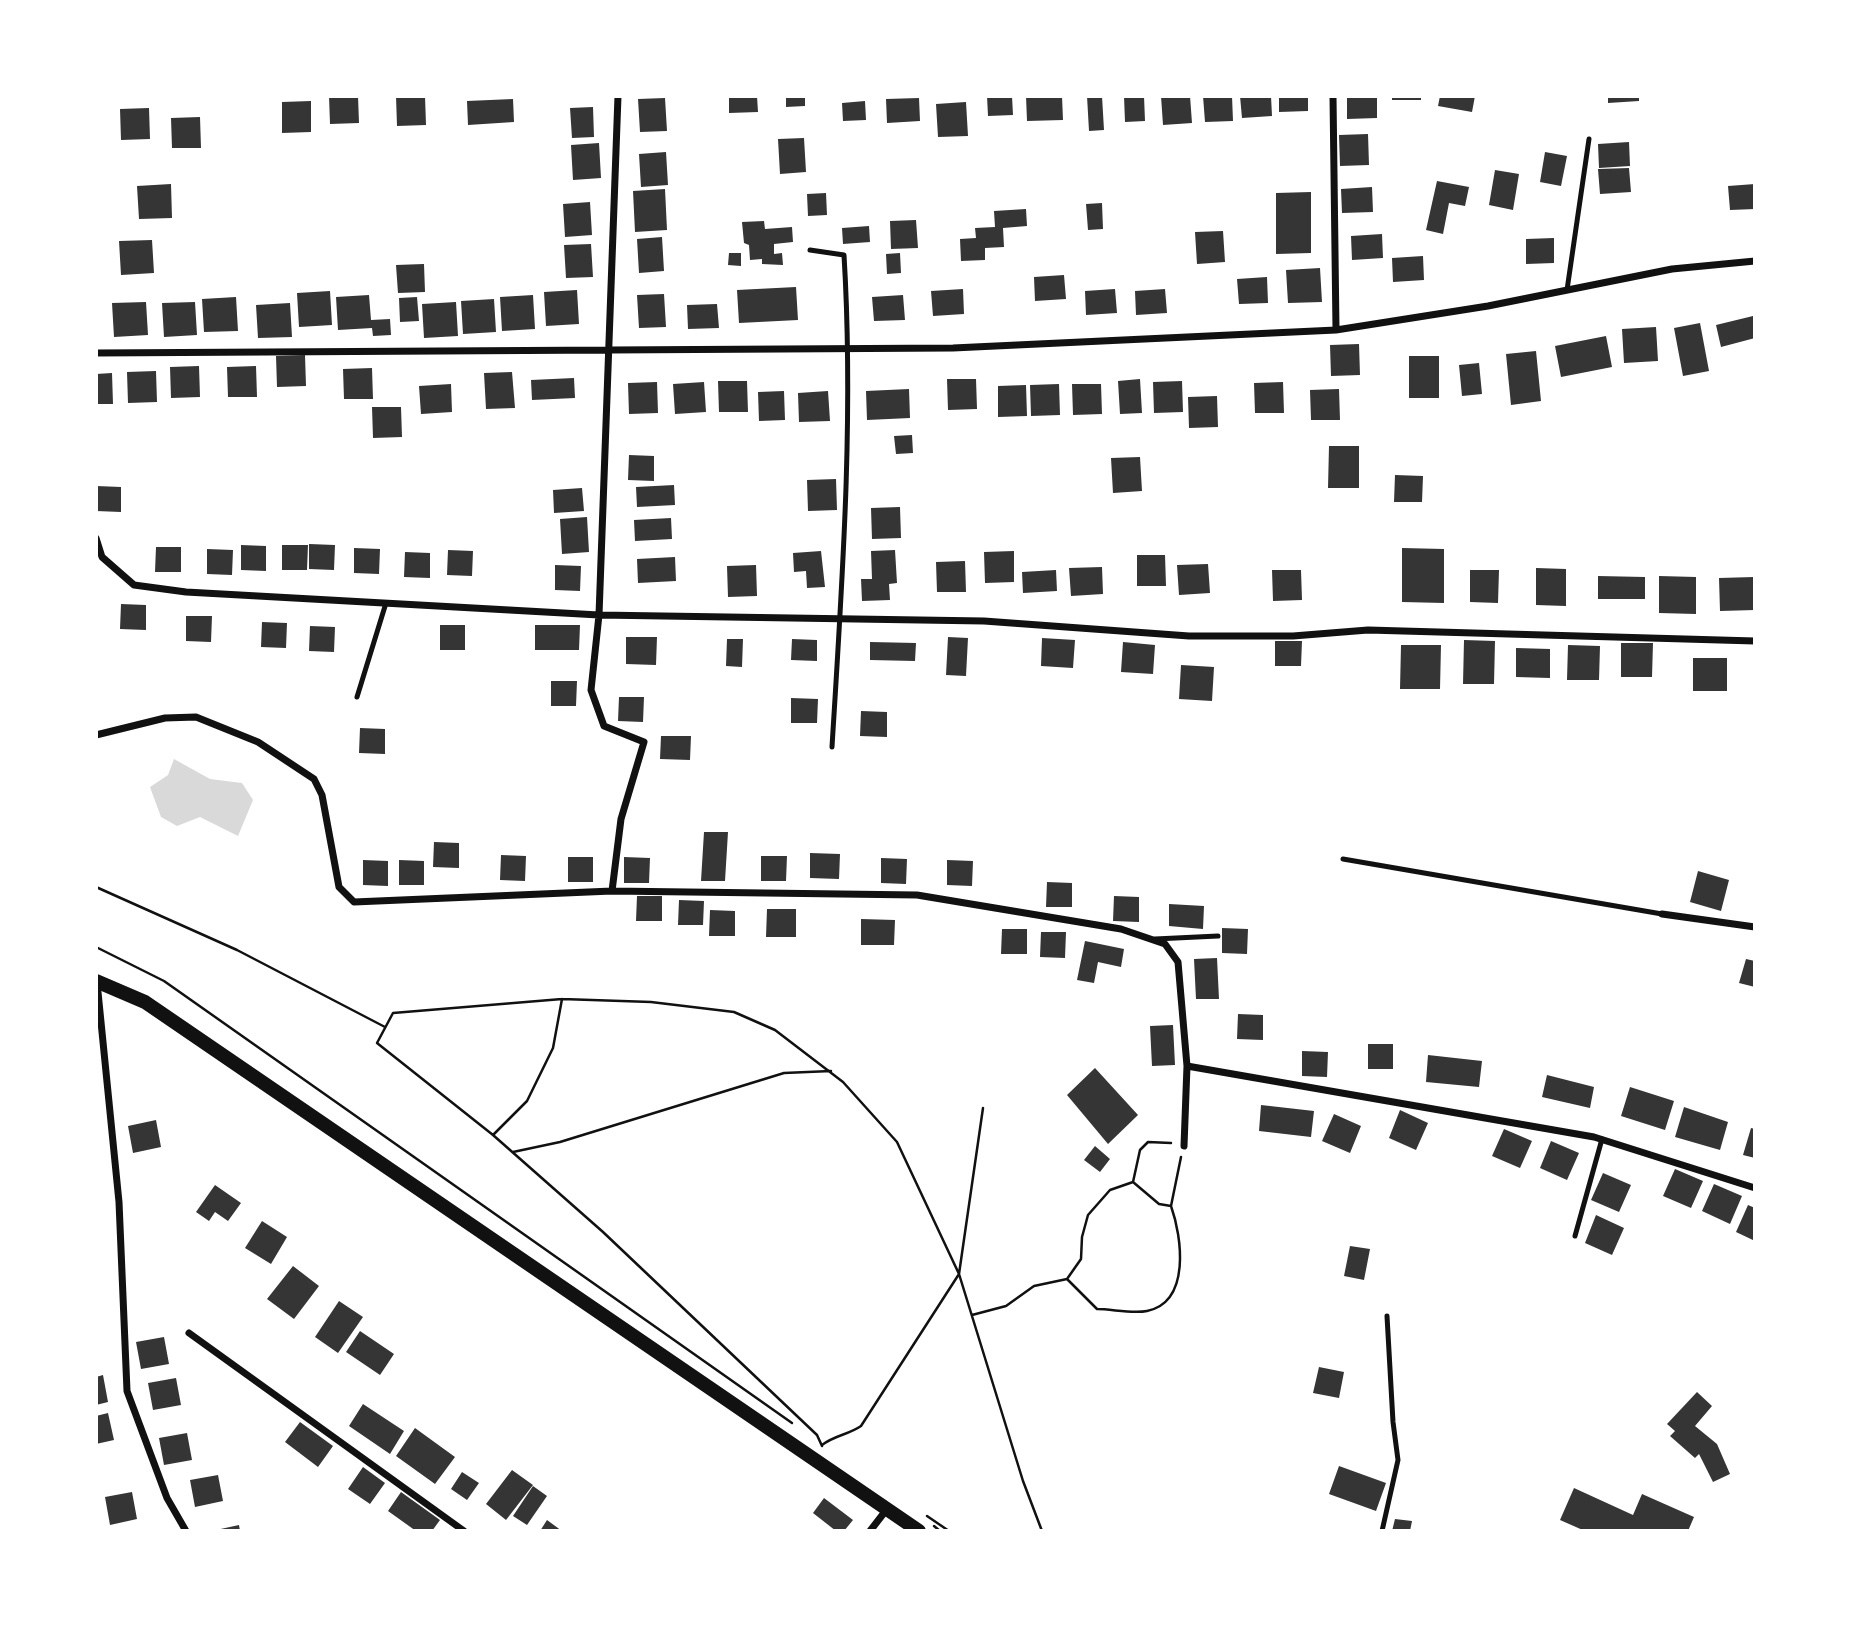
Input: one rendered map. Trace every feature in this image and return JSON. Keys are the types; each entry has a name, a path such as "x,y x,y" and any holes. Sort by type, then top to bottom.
{"main road":[{"path":"97,981 145,1002 919,1531"}],"street":[{"path":"612,891 621,819 645,742 604,726 591,690 599,615 618,96"},
{"path":"1333,96 1336,330"},
{"path":"96,353 953,348 1336,330 1373,326 1672,269 1755,261"},
{"path":"96,538 102,557 134,585 186,592 599,615 985,621 1189,636 1293,636 1368,630 1755,641"},
{"path":"96,735 165,718 196,717 258,742 292,764 314,779 322,795 339,887 354,902 612,891 917,895 1121,929 1165,944 1178,962 1187,1066 1184,1146"},
{"path":"1662,914 1755,927"},
{"path":"97,981 119,1202 127,1391 167,1498 186,1531"},
{"path":"1187,1066 1602,1139 1755,1188"},
{"path":"189,1333 464,1531"},
{"path":"870,1531 887,1509"}],"lane":[{"path":"1567,290 1588,139"},
{"path":"810,250 844,255 850,348 840,619 832,747"},
{"path":"356,697 386,603"},
{"path":"1343,859 1662,914"},
{"path":"1151,939 1219,936"},
{"path":"1575,1236 1602,1139"},
{"path":"1382,1531 1398,1460 1387,1316"}],"path":[{"path":"96,887 237,950 384,1027"},
{"path":"96,947 164,981 800,1429"},
{"path":"493,1135 527,1101 553,1048 562,999"},
{"path":"822,1445 817,1435 603,1232 493,1135 377,1043 393,1013 562,999 665,1003 733,1012 775,1030 831,1072 897,1142 959,1273 1023,1481 1042,1531"},
{"path":"513,1152 560,1142 784,1073 831,1072"},
{"path":"822,1445 834,1437 850,1434 861,1426 959,1273 983,1108"},
{"path":"1067,1279 1097,1309 1147,1311 1169,1298 1181,1269 1177,1221 1171,1206 1184,1146 1148,1142 1140,1150 1133,1182"},
{"path":"1133,1182 1159,1204 1171,1206"},
{"path":"972,1315 1006,1306 1034,1286 1067,1279 1081,1259 1082,1237 1088,1215 1110,1190 1133,1182"},
{"path":"811,1437 834,1452"},
{"path":"926,1515 949,1531"}],"shaded area":[{"path":"174,759 210,779 242,783 253,800 238,836 200,817 177,826 161,817 150,787 168,775"}],"building":[{"path":"329,96 358,96 359,123 330,124"},
{"path":"396,96 425,96 426,125 397,126"},
{"path":"729,96 757,96 758,112 729,113"},
{"path":"786,96 805,96 805,106 786,107"},
{"path":"987,96 1012,96 1013,115 988,116"},
{"path":"1026,96 1062,96 1063,120 1027,121"},
{"path":"1087,96 1102,96 1104,130 1089,131"},
{"path":"1124,96 1144,96 1145,121 1125,122"},
{"path":"1161,96 1190,96 1192,123 1163,125"},
{"path":"1203,96 1232,96 1233,121 1205,122"},
{"path":"1240,96 1271,96 1272,116 1242,118"},
{"path":"1279,96 1308,96 1308,111 1279,112"},
{"path":"1347,96 1377,96 1377,118 1347,119"},
{"path":"1392,96 1421,96 1421,100 1392,100"},
{"path":"1440,96 1475,96 1472,112 1438,106"},
{"path":"1608,96 1639,96 1639,101 1608,103"},
{"path":"665,98 667,131 640,132 638,99"},
{"path":"919,98 920,121 887,123 886,99"},
{"path":"513,99 514,122 468,125 467,101"},
{"path":"311,101 311,132 282,133 282,102"},
{"path":"865,101 866,120 843,121 842,103"},
{"path":"966,102 968,136 938,137 936,104"},
{"path":"593,107 594,137 572,138 570,108"},
{"path":"149,108 150,139 121,140 120,109"},
{"path":"200,117 201,148 172,148 171,118"},
{"path":"1368,134 1369,165 1340,166 1339,135"},
{"path":"804,138 806,172 780,174 778,139"},
{"path":"1629,142 1630,166 1599,168 1598,144"},
{"path":"599,143 601,178 573,180 571,145"},
{"path":"666,152 668,185 641,187 639,154"},
{"path":"1545,152 1567,156 1561,186 1540,182"},
{"path":"1629,168 1631,192 1600,194 1598,169"},
{"path":"1495,170 1519,174 1513,210 1489,205"},
{"path":"1437,181 1469,187 1465,206 1449,203 1443,234 1426,230"},
{"path":"171,184 172,218 139,219 137,186"},
{"path":"1755,184 1755,209 1730,210 1728,186"},
{"path":"1372,187 1373,212 1342,213 1341,189"},
{"path":"665,189 667,230 635,232 633,191"},
{"path":"1311,192 1311,253 1276,254 1276,193"},
{"path":"826,193 827,215 808,216 807,194"},
{"path":"590,202 592,235 565,237 563,204"},
{"path":"1102,203 1103,229 1088,230 1086,204"},
{"path":"1026,209 1027,226 1003,228 1004,247 985,248 985,260 961,261 960,239 976,238 975,228 995,227 994,211"},
{"path":"916,220 918,248 891,249 890,221"},
{"path":"764,221 765,229 792,227 793,242 774,244 774,254 782,253 783,265 762,264 762,259 750,260 749,245 744,243 742,222"},
{"path":"869,226 870,242 843,244 842,228"},
{"path":"1223,231 1225,262 1197,264 1195,232"},
{"path":"1382,234 1383,258 1352,260 1351,236"},
{"path":"662,237 664,271 639,273 637,239"},
{"path":"1554,238 1554,263 1526,264 1526,239"},
{"path":"152,240 154,273 121,275 119,241"},
{"path":"591,244 593,277 566,278 564,245"},
{"path":"729,253 741,253 741,266 728,265"},
{"path":"900,253 901,273 887,274 886,254"},
{"path":"1423,256 1424,280 1393,282 1392,258"},
{"path":"424,264 425,292 398,293 396,265"},
{"path":"1320,268 1322,302 1288,303 1286,270"},
{"path":"1064,275 1066,299 1035,301 1034,277"},
{"path":"1267,277 1268,303 1239,304 1237,279"},
{"path":"796,287 798,320 739,323 737,290"},
{"path":"963,289 964,314 933,316 931,291"},
{"path":"1115,289 1117,313 1086,315 1085,291"},
{"path":"1165,289 1167,313 1136,315 1135,291"},
{"path":"577,290 579,324 546,326 544,292"},
{"path":"330,291 332,325 299,327 297,293"},
{"path":"664,294 666,327 639,328 637,295"},
{"path":"369,295 371,320 390,319 391,335 373,336 372,328 338,330 336,297"},
{"path":"533,295 535,329 502,331 500,297"},
{"path":"903,295 905,320 874,321 872,297"},
{"path":"236,297 238,331 204,332 202,299"},
{"path":"417,297 419,321 400,322 399,298"},
{"path":"494,299 496,332 463,334 461,301"},
{"path":"146,302 148,335 114,337 112,303"},
{"path":"195,302 197,335 164,337 162,303"},
{"path":"456,302 458,336 424,338 422,304"},
{"path":"290,303 292,337 258,338 256,305"},
{"path":"717,304 719,328 688,329 687,305"},
{"path":"1753,316 1755,338 1721,347 1716,325"},
{"path":"1700,323 1709,371 1683,376 1674,328"},
{"path":"1656,327 1658,361 1624,363 1622,329"},
{"path":"1606,336 1612,367 1561,377 1555,346"},
{"path":"1359,344 1360,375 1331,376 1330,345"},
{"path":"1536,351 1541,401 1511,405 1506,354"},
{"path":"305,355 306,386 277,387 276,356"},
{"path":"1409,356 1439,356 1439,398 1409,398"},
{"path":"1479,363 1482,394 1462,396 1459,365"},
{"path":"199,366 200,397 171,398 170,367"},
{"path":"256,366 257,397 228,397 227,367"},
{"path":"372,368 373,399 344,399 343,369"},
{"path":"156,371 157,402 128,403 127,372"},
{"path":"512,372 515,408 486,409 484,373"},
{"path":"112,373 113,404 96,404 96,374"},
{"path":"574,378 575,398 532,400 531,380"},
{"path":"947,379 976,379 977,409 948,410"},
{"path":"1140,379 1142,413 1120,414 1118,381"},
{"path":"718,381 747,381 748,412 719,412"},
{"path":"1182,381 1183,412 1154,413 1153,382"},
{"path":"657,382 658,413 629,414 628,383"},
{"path":"704,382 706,412 675,414 673,384"},
{"path":"1283,382 1284,413 1255,413 1254,383"},
{"path":"451,384 452,412 421,414 419,386"},
{"path":"1059,384 1060,415 1031,416 1030,385"},
{"path":"1072,384 1101,384 1102,414 1073,415"},
{"path":"1026,385 1027,416 998,417 998,386"},
{"path":"909,389 910,418 867,420 866,391"},
{"path":"1339,389 1340,420 1311,420 1310,390"},
{"path":"784,391 785,420 759,421 758,392"},
{"path":"828,391 830,421 799,422 798,393"},
{"path":"1217,396 1218,427 1189,428 1188,397"},
{"path":"372,407 401,407 402,437 373,438"},
{"path":"912,435 913,453 896,454 894,436"},
{"path":"1329,446 1359,446 1359,488 1328,488"},
{"path":"629,455 654,456 654,481 628,480"},
{"path":"1140,457 1142,491 1113,493 1111,458"},
{"path":"1395,475 1423,476 1422,502 1394,502"},
{"path":"836,479 837,510 808,511 807,480"},
{"path":"674,485 675,505 637,507 636,487"},
{"path":"96,486 121,487 121,512 96,511"},
{"path":"582,488 584,511 554,513 553,490"},
{"path":"900,507 901,538 872,539 871,508"},
{"path":"587,517 589,552 562,554 560,519"},
{"path":"671,518 672,539 635,541 634,520"},
{"path":"309,544 335,545 334,570 309,569"},
{"path":"241,545 266,546 266,571 241,570"},
{"path":"282,545 308,545 307,570 282,570"},
{"path":"156,547 181,547 181,572 155,572"},
{"path":"354,548 380,549 379,574 354,573"},
{"path":"1402,548 1444,549 1444,603 1402,602"},
{"path":"207,549 233,550 232,575 207,574"},
{"path":"448,550 473,551 472,576 447,575"},
{"path":"895,550 897,583 889,584 890,600 862,601 861,579 872,579 871,551"},
{"path":"821,551 825,587 807,588 806,571 794,572 793,553"},
{"path":"1014,551 1014,582 985,583 984,552"},
{"path":"405,552 430,553 430,578 404,577"},
{"path":"1137,555 1165,555 1166,586 1137,586"},
{"path":"675,557 676,581 638,583 637,559"},
{"path":"965,561 966,592 937,592 936,562"},
{"path":"1208,564 1210,593 1179,595 1177,565"},
{"path":"555,565 581,566 580,591 555,590"},
{"path":"756,565 757,596 728,597 727,566"},
{"path":"1102,567 1103,594 1071,596 1069,568"},
{"path":"1536,568 1566,569 1566,606 1536,605"},
{"path":"1056,570 1057,591 1023,593 1022,572"},
{"path":"1272,570 1301,570 1302,600 1273,601"},
{"path":"1470,570 1499,570 1498,603 1470,602"},
{"path":"1598,576 1645,577 1645,599 1598,599"},
{"path":"1659,576 1696,577 1696,614 1659,613"},
{"path":"1754,577 1755,610 1720,611 1719,578"},
{"path":"121,604 146,605 146,630 120,629"},
{"path":"186,616 212,616 211,642 186,641"},
{"path":"262,622 287,623 286,648 261,647"},
{"path":"440,625 465,625 465,650 440,650"},
{"path":"535,625 580,625 579,650 535,650"},
{"path":"310,626 335,627 334,652 309,651"},
{"path":"626,637 657,637 656,665 626,664"},
{"path":"948,637 968,638 966,676 946,675"},
{"path":"1042,638 1075,640 1073,668 1041,666"},
{"path":"727,639 743,639 742,667 726,666"},
{"path":"792,639 817,640 817,661 791,660"},
{"path":"1464,640 1495,641 1494,684 1463,684"},
{"path":"1275,641 1302,641 1301,666 1275,666"},
{"path":"870,642 916,643 915,661 870,660"},
{"path":"1123,642 1155,645 1153,674 1121,672"},
{"path":"1621,643 1653,643 1652,677 1621,677"},
{"path":"1401,645 1441,645 1440,689 1400,689"},
{"path":"1568,645 1600,646 1599,680 1567,680"},
{"path":"1516,648 1550,649 1550,678 1516,677"},
{"path":"1693,658 1727,658 1727,691 1693,691"},
{"path":"1181,665 1214,667 1212,701 1179,699"},
{"path":"551,681 577,681 576,706 551,706"},
{"path":"619,697 644,697 643,722 618,721"},
{"path":"791,698 818,699 817,723 791,723"},
{"path":"861,711 887,712 887,737 860,736"},
{"path":"360,728 385,729 385,754 359,753"},
{"path":"661,736 691,736 690,760 660,759"},
{"path":"704,832 728,832 725,881 701,881"},
{"path":"434,842 459,843 459,868 433,867"},
{"path":"810,853 840,854 839,879 810,878"},
{"path":"501,855 526,856 525,881 500,880"},
{"path":"761,856 787,856 786,881 761,881"},
{"path":"568,857 593,857 593,882 568,882"},
{"path":"624,857 650,858 649,883 624,883"},
{"path":"881,858 907,859 906,884 881,883"},
{"path":"363,860 388,861 388,886 363,885"},
{"path":"399,860 424,861 424,885 399,885"},
{"path":"947,860 973,861 972,886 947,885"},
{"path":"1698,871 1729,880 1721,911 1690,902"},
{"path":"1047,882 1072,883 1072,907 1046,907"},
{"path":"637,896 662,896 662,921 636,921"},
{"path":"1114,896 1139,897 1139,922 1113,921"},
{"path":"679,900 704,901 703,925 678,925"},
{"path":"1169,904 1204,906 1203,929 1169,926"},
{"path":"767,909 796,909 796,937 766,937"},
{"path":"710,910 735,911 735,936 709,936"},
{"path":"861,919 895,920 894,945 861,945"},
{"path":"1222,928 1248,929 1247,954 1222,953"},
{"path":"1002,929 1027,929 1027,954 1001,954"},
{"path":"1041,932 1066,932 1065,958 1040,957"},
{"path":"1085,941 1124,949 1121,967 1098,962 1094,983 1077,980"},
{"path":"1217,958 1219,999 1196,999 1194,959"},
{"path":"1746,959 1755,961 1755,987 1739,983"},
{"path":"1238,1014 1263,1015 1263,1040 1237,1039"},
{"path":"1173,1025 1175,1065 1152,1066 1150,1026"},
{"path":"1368,1044 1393,1044 1393,1069 1368,1069"},
{"path":"1302,1051 1328,1052 1327,1077 1302,1076"},
{"path":"1428,1055 1482,1061 1479,1087 1426,1082"},
{"path":"1095,1068 1138,1115 1108,1144 1067,1095"},
{"path":"1547,1075 1594,1087 1590,1108 1542,1097"},
{"path":"1630,1087 1674,1101 1665,1130 1621,1116"},
{"path":"1261,1105 1314,1111 1311,1137 1259,1131"},
{"path":"1684,1107 1728,1122 1720,1150 1675,1137"},
{"path":"1400,1110 1428,1123 1416,1150 1389,1138"},
{"path":"1334,1114 1361,1126 1350,1153 1322,1141"},
{"path":"156,1120 161,1147 133,1153 128,1126"},
{"path":"1751,1128 1755,1129 1755,1158 1743,1155"},
{"path":"1504,1129 1532,1141 1520,1168 1492,1156"},
{"path":"1551,1141 1579,1153 1567,1180 1540,1168"},
{"path":"1095,1146 1110,1159 1100,1172 1084,1160"},
{"path":"1675,1169 1703,1181 1691,1208 1663,1196"},
{"path":"1603,1173 1631,1185 1619,1212 1591,1200"},
{"path":"1714,1184 1742,1196 1730,1224 1702,1211"},
{"path":"215,1185 241,1203 228,1221 215,1212 209,1221 196,1212"},
{"path":"1748,1205 1755,1208 1755,1241 1736,1232"},
{"path":"1596,1215 1624,1228 1612,1255 1585,1243"},
{"path":"262,1221 287,1237 271,1264 245,1248"},
{"path":"1350,1246 1370,1249 1364,1280 1344,1276"},
{"path":"293,1266 319,1286 294,1319 267,1299"},
{"path":"339,1301 363,1317 338,1353 315,1337"},
{"path":"360,1331 394,1354 380,1375 346,1352"},
{"path":"164,1337 169,1364 141,1369 136,1342"},
{"path":"1319,1367 1344,1372 1339,1398 1313,1393"},
{"path":"103,1375 108,1402 96,1405 96,1377"},
{"path":"176,1378 181,1405 153,1410 148,1383"},
{"path":"1697,1392 1712,1406 1695,1426 1717,1444 1730,1474 1713,1482 1699,1454 1695,1458 1670,1436 1675,1431 1667,1424"},
{"path":"363,1404 404,1431 390,1454 349,1426"},
{"path":"108,1413 114,1440 96,1444 96,1416"},
{"path":"300,1422 333,1446 318,1467 285,1442"},
{"path":"415,1428 455,1457 435,1484 396,1456"},
{"path":"187,1433 192,1460 164,1465 159,1438"},
{"path":"1339,1466 1386,1483 1376,1511 1329,1494"},
{"path":"363,1467 385,1483 370,1504 348,1489"},
{"path":"512,1470 533,1485 506,1520 486,1504"},
{"path":"462,1472 479,1483 467,1500 451,1489"},
{"path":"218,1475 223,1501 195,1507 190,1480"},
{"path":"533,1486 547,1496 527,1525 513,1516"},
{"path":"1574,1488 1633,1515 1642,1494 1694,1517 1688,1531 1585,1531 1560,1520"},
{"path":"132,1492 137,1519 110,1525 105,1497"},
{"path":"401,1492 440,1520 432,1531 416,1531 388,1511"},
{"path":"824,1498 853,1520 844,1531 836,1531 813,1513"},
{"path":"1395,1519 1412,1521 1410,1531 1392,1531"},
{"path":"547,1520 562,1531 540,1531"},
{"path":"239,1525 240,1531 216,1531 216,1530"}]}
